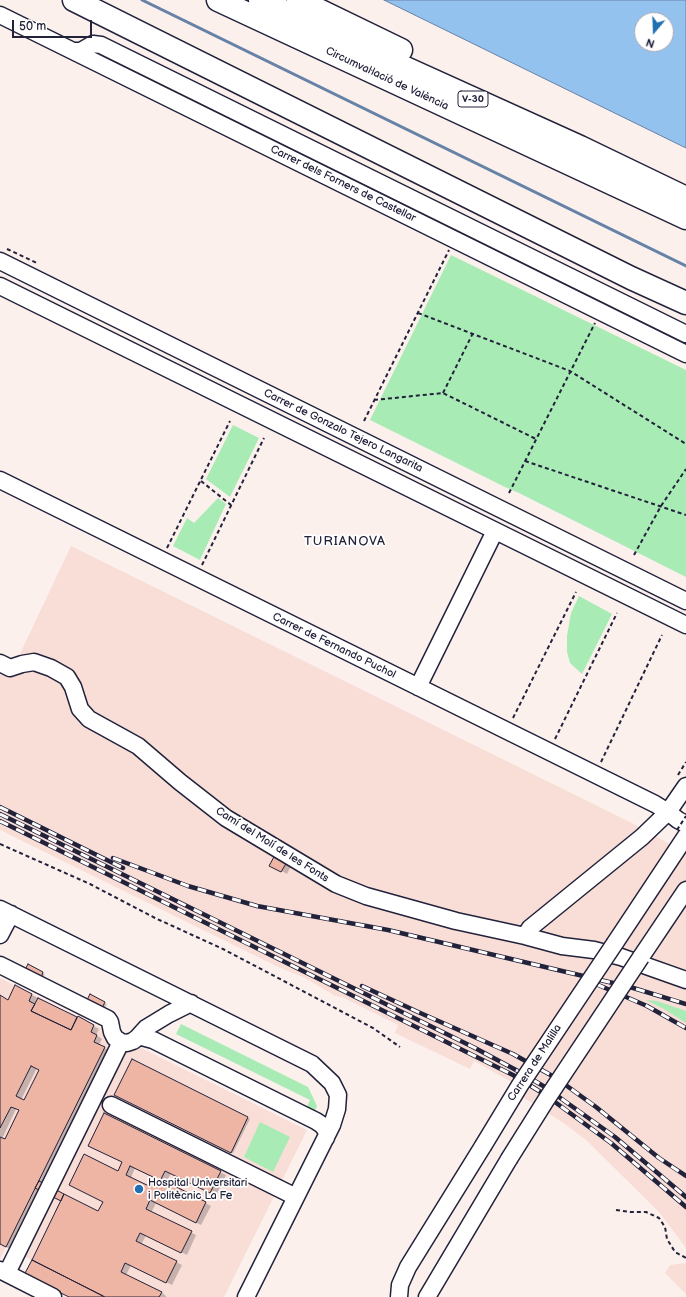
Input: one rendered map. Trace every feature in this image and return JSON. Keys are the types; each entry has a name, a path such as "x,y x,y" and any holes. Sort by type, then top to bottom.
{"highway":[{"path":"74,0 631,278 684,302"},
{"name":"Circumval·lació de València","path":"218,0 686,218"},
{"name":"Circumval·lació de València","path":"260,0 580,147 686,198"},
{"path":"298,0 686,189"}],"street":[{"name":"Carrer dels Forners de Castellar","path":"0,15 686,354"},
{"path":"74,51 81,51 93,44 101,45 686,334"},
{"name":"Carrer de Gonzalo Tejero Langarita","path":"0,261 686,601"},
{"name":"Carrer de Gonzalo Tejero Langarita","path":"0,286 686,625"},
{"name":"Carrer de Fernando Puchol","path":"0,480 668,812 678,820 683,830"},
{"path":"418,687 495,531"},
{"name":"Camí del Molí de les Fonts","path":"0,663 10,668 34,662 51,668 67,677 73,686 80,709 89,719 138,746 180,782 226,818 336,884 366,896 395,905 456,921 526,936 562,946 594,950 621,957 686,980"},
{"path":"526,936 530,928 642,837 668,812 686,786"},
{"name":"Carrera de Malilla","path":"399,1297 400,1285 408,1267 520,1085 672,857 683,830"},
{"path":"427,1297 546,1100 682,895"},
{"path":"0,935 6,912 312,1064 332,1083 338,1095 337,1109 326,1138 246,1297"},
{"path":"0,965 108,1019 115,1038 121,1042 127,1043 142,1037 153,1040 322,1125 326,1129 326,1138"},
{"path":"137,1038 146,1028 191,1003"},
{"path":"49,1295 4,1272 121,1042"},
{"path":"111,1105 296,1197"}],"path":[{"path":"364,421 450,249"},
{"path":"418,313 570,371 686,444"},
{"path":"509,493 596,321"},
{"path":"443,393 473,333"},
{"path":"374,400 443,393 536,439"},
{"path":"167,548 230,421"},
{"path":"202,565 264,438"},
{"path":"525,461 686,515"},
{"path":"634,555 661,506 686,470"},
{"path":"200,480 231,505"},
{"path":"513,718 576,592"},
{"path":"555,739 617,613"},
{"path":"601,762 662,635"},
{"path":"683,830 686,816"},
{"path":"0,844 90,884 155,918 224,949 367,1024 400,1047"},
{"path":"616,1210 646,1212 659,1218 665,1227 667,1239 675,1252 686,1258"}],"shaded area":[{"path":"71,546 636,825 686,853 686,1248 659,1212 586,1140 562,1122 519,1095 519,1086 474,1061 470,1069 395,1033 398,1025 342,997 335,996 305,978 274,965 0,830 0,668 9,677"},
{"name":"Hospital Universitari i Politècnic La Fe","path":"0,978 307,1130 224,1297 105,1297 6,1247 0,1259"},
{"path":"686,1263 686,1294 665,1273 670,1265"}],"green space":[{"path":"451,255 686,370 686,577 370,420"},
{"path":"233,425 259,438 230,497 206,479"},
{"path":"218,498 226,504 200,560 173,546 187,518 194,523"},
{"path":"579,596 612,614 582,674 570,663 567,652 567,636 571,613"},
{"path":"646,1000 657,1001 686,1011 686,1023 664,1009"},
{"path":"181,1024 308,1087 317,1106 315,1111 307,1107 310,1100 176,1034"},
{"path":"260,1122 290,1137 273,1172 244,1157"}],"water":[{"path":"384,0 686,0 686,148"}],"building":[{"path":"275,855 287,862 281,872 269,866"},
{"path":"28,964 43,972 41,978 25,970"},
{"path":"15,985 32,994 29,1001 35,1004 31,1011 71,1030 78,1016 94,1025 91,1032 97,1035 94,1042 105,1047 6,1247 0,1244 0,1137 5,1139 19,1110 11,1107 0,1128 0,995 8,1000","holes":["31,1066 39,1070 24,1100 16,1096"]},
{"path":"90,994 105,1002 102,1008 87,1000"},
{"path":"38,998 77,1017 71,1030 31,1011"},
{"path":"132,1059 248,1117 231,1153 114,1095"},
{"path":"104,1113 221,1171 210,1193 165,1171 161,1179 206,1202 196,1223 150,1200 146,1209 192,1231 181,1253 140,1233 136,1241 177,1261 166,1283 125,1263 121,1272 162,1292 159,1297 105,1297 32,1260 64,1194 98,1211 103,1202 69,1185 84,1154 118,1171 122,1162 88,1146","holes":["130,1166 155,1178 151,1187 126,1175"]},
{"path":"39,1181 64,1194 61,1201 35,1188"},
{"path":"32,1260 103,1297 69,1297 24,1275"}],"waterway":[{"path":"142,0 686,266"}],"railway":[{"path":"0,807 123,868"},
{"path":"0,814 475,1048 516,1070 545,1087 615,1137 686,1197"},
{"path":"0,821 513,1075 544,1094 611,1143 686,1207"},
{"path":"113,858 188,886 257,906 388,930 630,987 686,1004"},
{"path":"596,984 647,1006 686,1028"},
{"path":"362,986 513,1054 556,1078 596,1107 659,1158 686,1176"}],"place":[{"name":"Hospital Universitari i Politècnic La Fe","path":"139,1189"}],"district":[{"name":"TURIANOVA","path":"345,542"}]}
